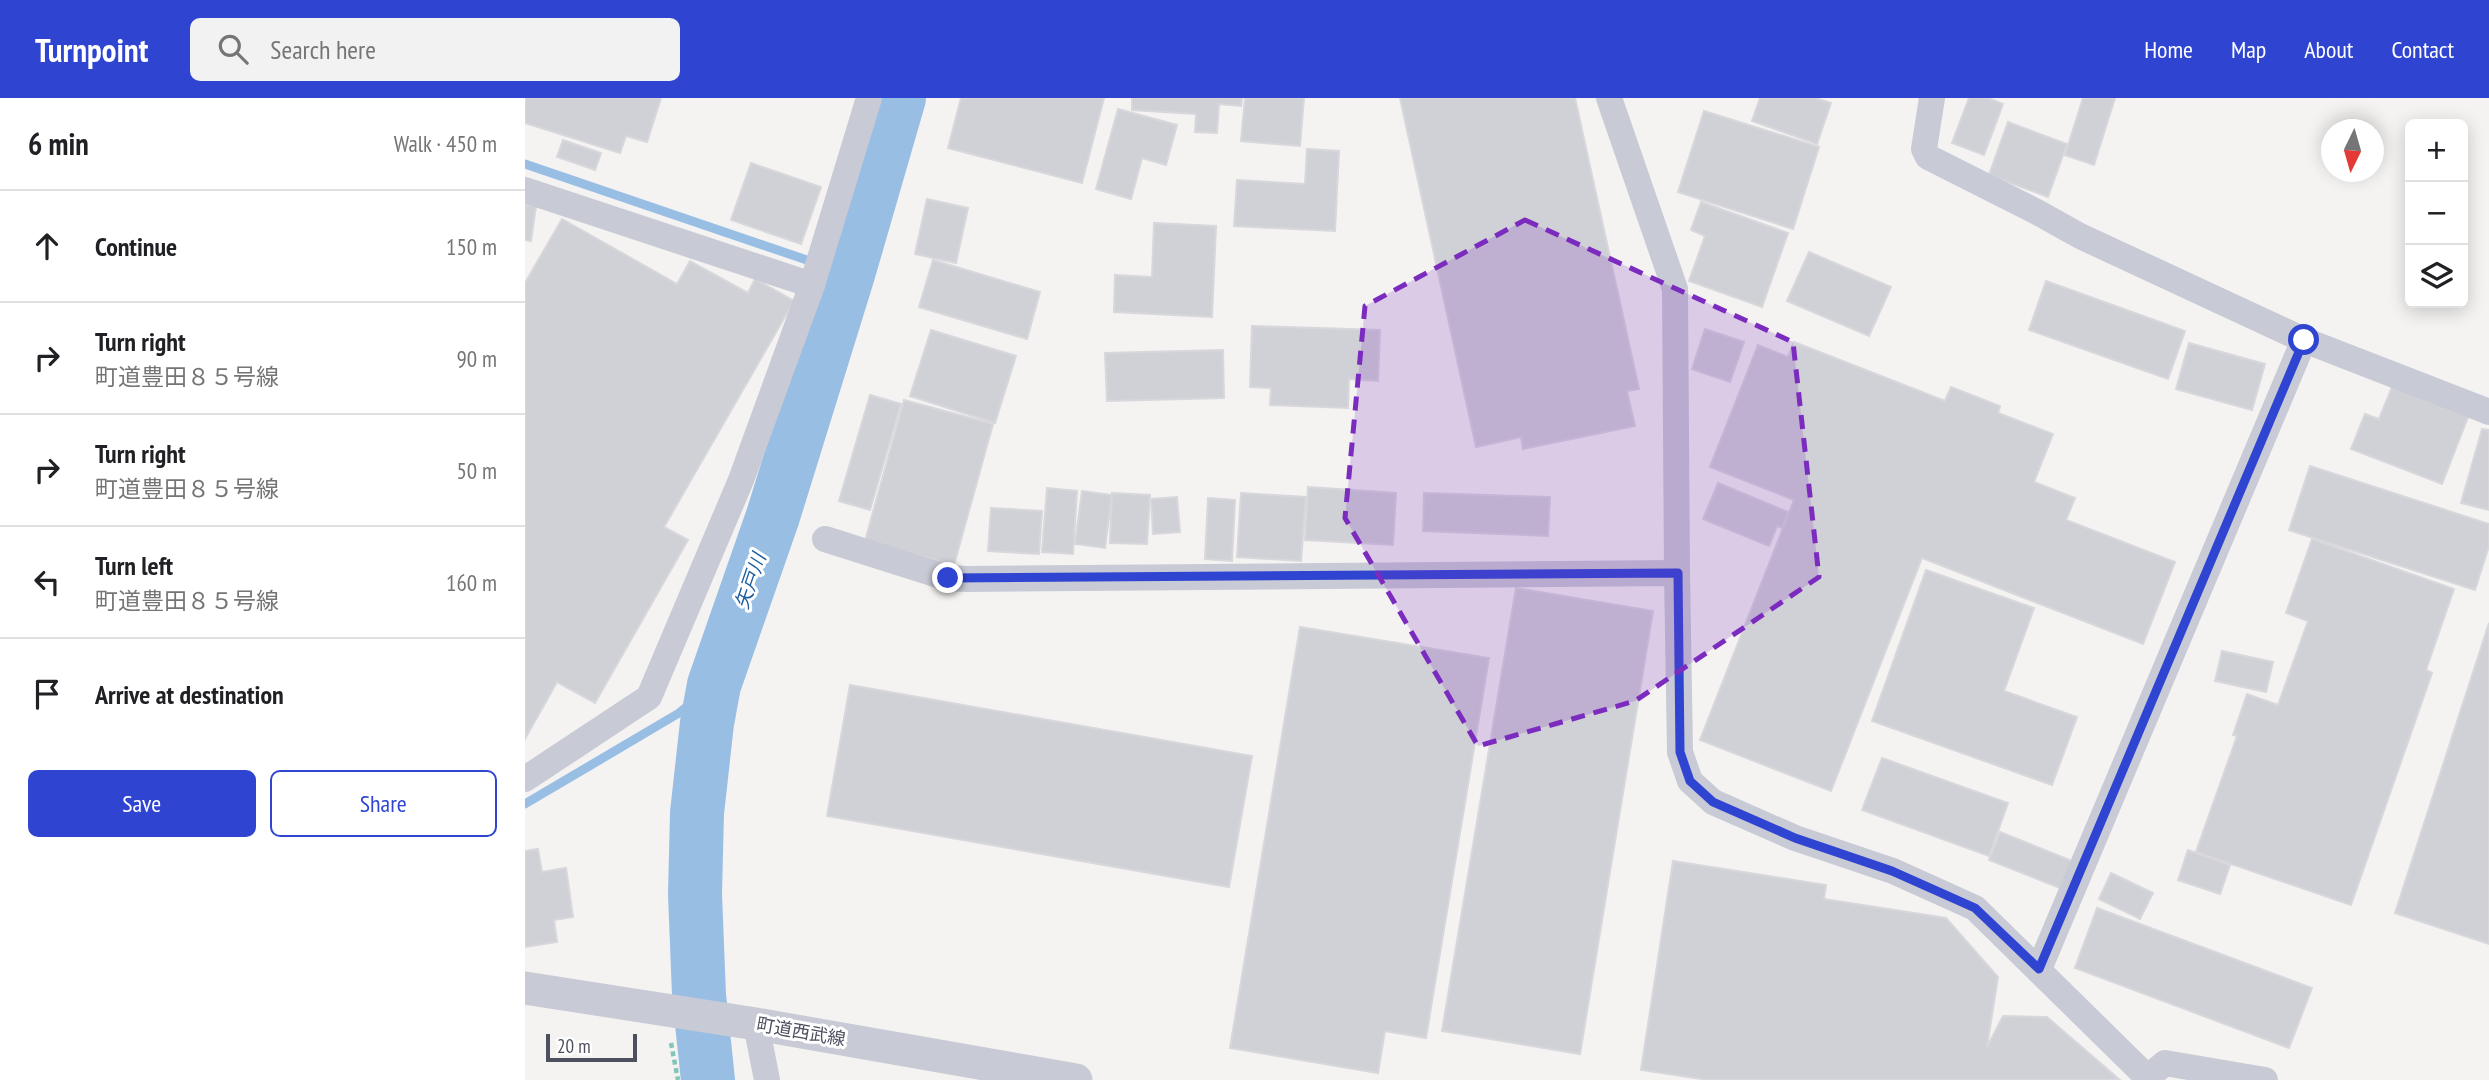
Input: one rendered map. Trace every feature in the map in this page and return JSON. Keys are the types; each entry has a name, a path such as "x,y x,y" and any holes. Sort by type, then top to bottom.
{"street":[{"path":"525,779 649,697 741,480 812,285 869,98"},
{"path":"1609,98 1675,289 1680,752 1690,781 1713,802 1795,838 1892,871 1975,908 2149,1078 2165,1063 2265,1080"},
{"path":"1932,98 1924,149 1928,157 2080,236 2304,340 2489,412"},
{"path":"525,190 812,285"},
{"path":"2039,969 2304,340"},
{"path":"825,539 948,578 967,579 1678,573"},
{"name":"町道西武線","path":"525,988 756,1024 1076,1080"},
{"path":"756,1024 767,1080"}],"highlighted area":[{"path":"1525,220 1793,342 1819,577 1635,701 1478,746 1345,518 1365,306"}],"building":[{"path":"525,98 661,98 647,142 626,136 620,153 525,123"},
{"path":"961,98 1104,98 1082,183 948,148"},
{"path":"1132,98 1242,98 1241,106 1219,104 1217,133 1195,132 1196,114 1132,110"},
{"path":"1245,98 1304,98 1300,146 1241,141"},
{"path":"1400,98 1575,98 1639,389 1627,391 1635,426 1523,449 1521,437 1476,447"},
{"path":"1760,98 1815,98 1831,103 1817,144 1752,121"},
{"path":"1969,98 1988,98 2003,104 1984,155 1952,143"},
{"path":"2083,98 2115,98 2094,165 2065,155"},
{"path":"1118,109 1177,125 1166,165 1142,158 1131,199 1096,189"},
{"path":"1704,111 1819,147 1793,229 1678,192"},
{"path":"2008,122 2067,144 2048,197 1989,175"},
{"path":"563,140 601,153 595,170 557,157"},
{"path":"1307,149 1339,151 1335,231 1234,226 1237,180 1305,184"},
{"path":"751,163 821,187 801,244 731,220"},
{"path":"927,199 968,208 956,263 915,254"},
{"path":"1701,202 1788,233 1762,307 1689,281 1705,236 1691,230"},
{"path":"525,205 536,206 531,241 525,240"},
{"path":"562,219 677,284 690,261 748,293 755,279 794,301 664,527 688,540 595,703 557,682 525,739 525,283"},
{"path":"1154,223 1216,226 1212,317 1114,312 1115,275 1152,277"},
{"path":"1809,252 1891,287 1869,336 1787,301"},
{"path":"933,260 1040,292 1027,339 919,307"},
{"path":"2046,281 2185,331 2168,379 2029,330"},
{"path":"1252,326 1380,330 1378,381 1349,379 1348,408 1270,405 1271,388 1250,387"},
{"path":"1705,329 1744,342 1730,382 1692,369"},
{"path":"931,330 1016,356 995,423 910,396"},
{"path":"1794,342 1945,401 1951,387 2000,406 1998,413 2053,434 2034,482 2075,498 2066,520 2175,562 2143,644 1922,558 1831,791 1700,740 1794,500 1710,467 1758,345 1788,357"},
{"path":"2189,343 2265,364 2252,410 2176,389"},
{"path":"1223,350 1224,398 1107,401 1105,353"},
{"path":"2392,387 2468,417 2442,484 2351,449 2365,414 2379,419"},
{"path":"870,395 901,404 870,510 839,501"},
{"path":"904,400 993,424 954,565 865,541"},
{"path":"2482,429 2489,430 2489,510 2461,503"},
{"path":"2310,466 2489,524 2489,546 2475,590 2289,530"},
{"path":"1718,483 1788,512 1782,528 1777,526 1769,546 1703,519"},
{"path":"1308,487 1396,493 1393,545 1305,540"},
{"path":"1047,488 1077,491 1073,554 1042,552"},
{"path":"1082,491 1112,495 1105,548 1075,544"},
{"path":"1112,493 1150,495 1147,544 1110,543"},
{"path":"1241,493 1306,497 1301,561 1237,557"},
{"path":"1424,493 1550,497 1548,536 1423,531"},
{"path":"1177,497 1180,532 1153,534 1151,499"},
{"path":"1208,498 1235,500 1232,561 1205,559"},
{"path":"991,508 1042,511 1039,554 988,551"},
{"path":"2312,539 2454,589 2426,670 2432,673 2351,905 2196,852 2237,736 2233,735 2247,694 2278,705 2308,621 2286,613"},
{"path":"1926,570 2034,608 2004,691 2077,717 2052,785 1872,721"},
{"path":"1516,588 1653,611 1580,1054 1442,1031"},
{"path":"2489,623 2489,944 2395,913"},
{"path":"1300,627 1489,658 1426,1038 1385,1031 1378,1073 1230,1048"},
{"path":"2222,651 2273,662 2266,692 2215,681"},
{"path":"850,685 1252,756 1229,887 827,816"},
{"path":"1882,758 2008,803 1989,856 1862,810"},
{"path":"2000,832 2072,861 2060,888 1989,860"},
{"path":"538,849 542,872 566,868 573,917 554,920 557,942 525,947 525,851"},
{"path":"2188,850 2230,865 2220,894 2178,880"},
{"path":"1673,861 1826,885 1824,899 1946,918 1998,977 1987,1047 2003,1016 2047,1017 2120,1080 1708,1080 1641,1070"},
{"path":"2111,873 2153,893 2140,919 2099,899"},
{"path":"2097,908 2312,988 2289,1048 2075,968"}],"waterway":[{"name":"矢戸川","path":"708,1080 699,995 695,894 697,813 714,685 773,516 899,98"},
{"path":"525,164 848,274"},
{"path":"525,804 679,713 714,685"}],"route":[{"path":"948,578 1678,573 1680,752 1690,781 1713,802 1795,838 1892,871 1975,908 2039,969 2304,340"}]}
